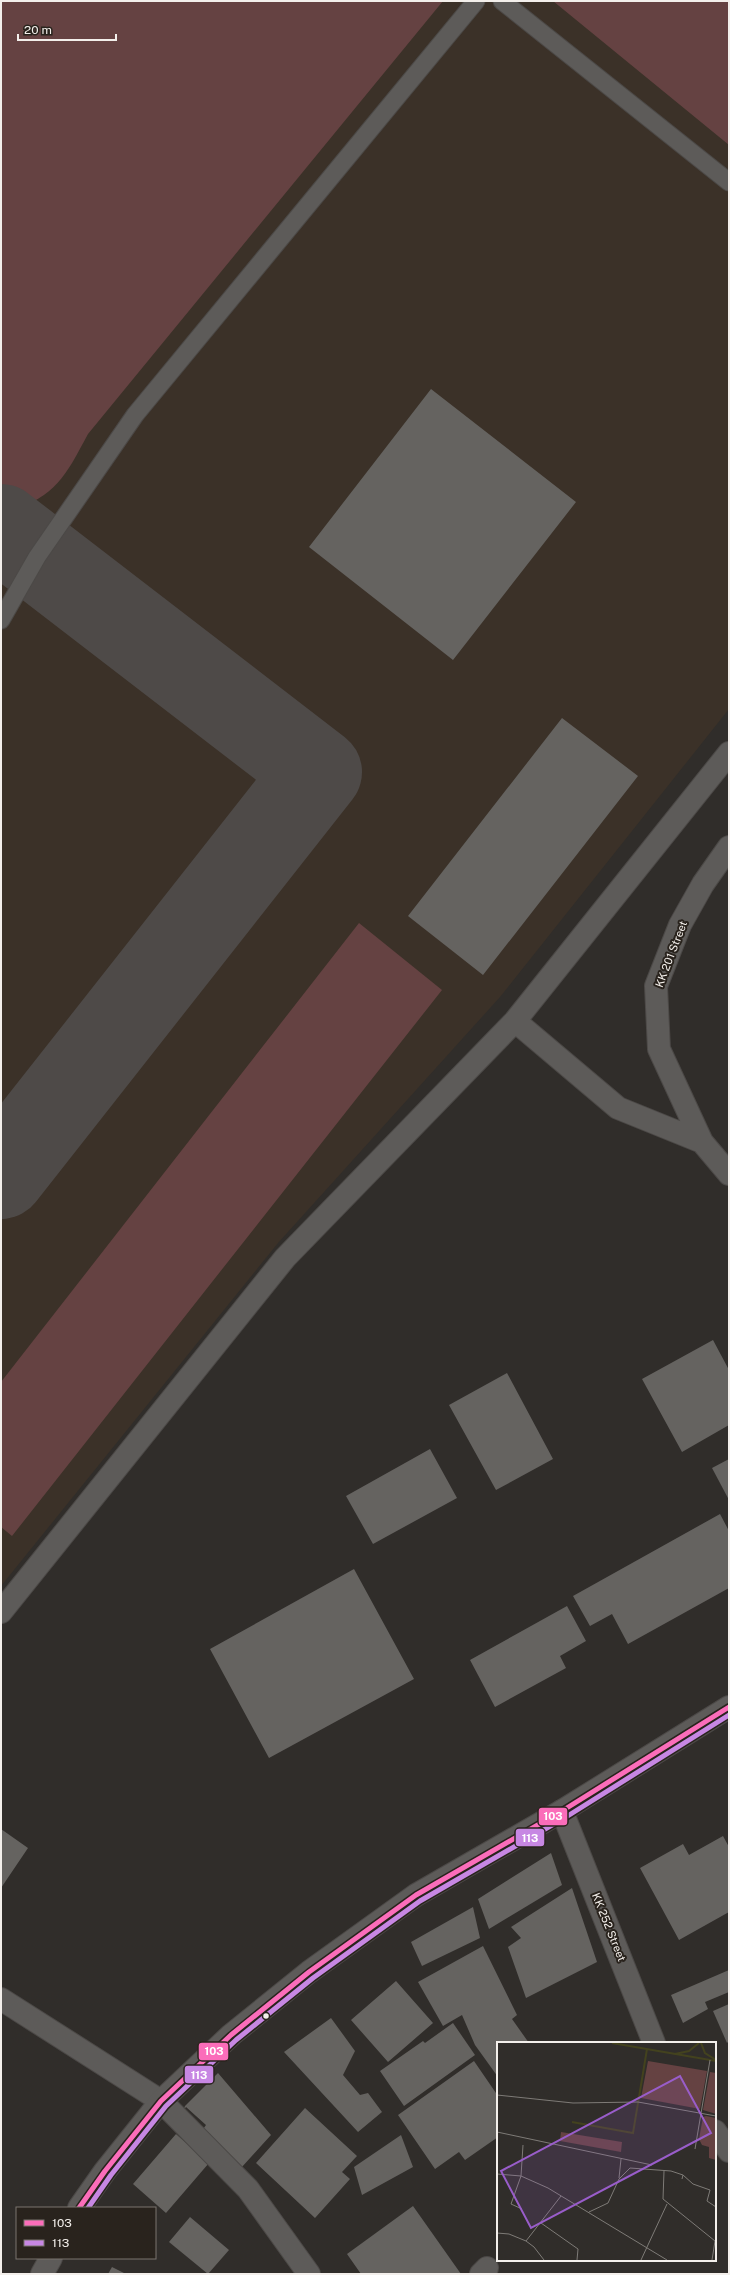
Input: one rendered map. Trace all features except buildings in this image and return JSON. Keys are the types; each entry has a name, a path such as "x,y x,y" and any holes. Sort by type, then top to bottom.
{"street":[{"path":"1,1612 285,1258 515,1021 729,753"},
{"name":"KK 201 Street","path":"729,847 703,884 680,925 656,986 659,1049 702,1142 729,1174"},
{"path":"515,1021 618,1108 702,1142"},
{"path":"80,2207 105,2171 161,2101 231,2035 309,1972 416,1895 562,1811 729,1707"},
{"name":"KK 252 Street","path":"562,1811 654,2042"},
{"path":"1,1999 161,2101 248,2189 309,2274"},
{"path":"716,2132 729,2151"},
{"path":"42,2274 50,2259"}],"lane":[{"path":"1,620 37,557 135,415 476,1"},
{"path":"502,1 729,182"}],"shaded area":[{"path":"1,1 729,1 729,709 500,997 278,1243 1,1586"},
{"path":"1,1 443,1 88,434 75,458 61,478 44,495 19,508 1,493"},
{"path":"553,1 729,1 729,145"},
{"path":"359,923 442,990 12,1536 1,1527 1,1382"}],"taxiway":[{"path":"1,528 318,772 1,1175"}],"transit line":[{"name":"103","path":"80,2207 105,2171 161,2101 231,2035 309,1972 416,1895 562,1811 729,1707"},
{"name":"113","path":"89,2207 111,2175 166,2106 236,2040 313,1978 420,1901 566,1817 729,1715"}]}
